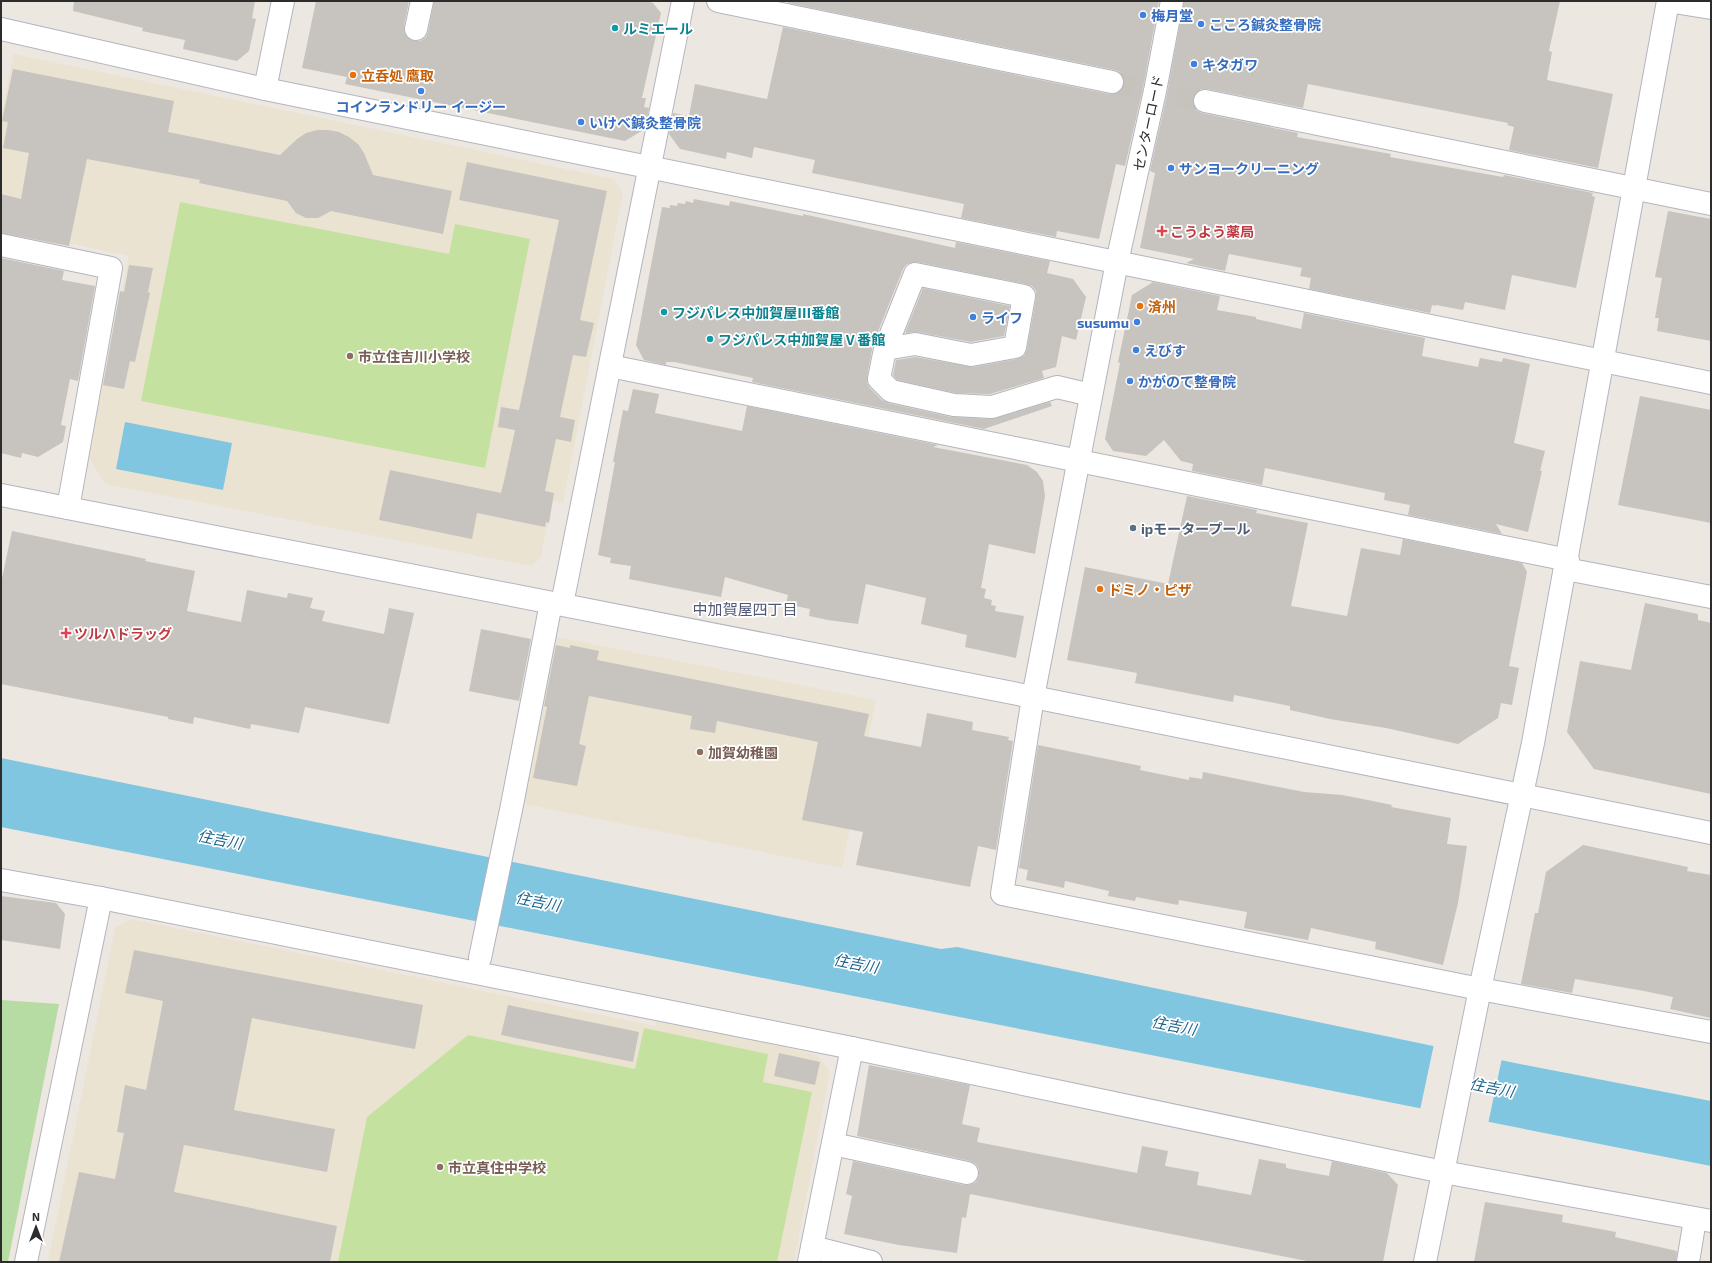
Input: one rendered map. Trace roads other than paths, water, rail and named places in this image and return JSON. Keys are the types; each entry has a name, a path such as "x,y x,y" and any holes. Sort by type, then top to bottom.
{"street":[{"path":"265,89 283,1"},
{"path":"416,29 422,1"},
{"path":"482,950 556,604 610,366 683,1"},
{"path":"718,1 1112,82"},
{"name":"センターロード","path":"1172,1 1155,91 1091,395 1033,697 1002,894 1478,998"},
{"path":"1425,1262 1478,998 1521,796 1534,743 1668,1 1711,8"},
{"path":"1,29 265,89 651,167 1120,253 1604,361 1711,383"},
{"path":"1205,101 1711,204"},
{"path":"1,245 111,268 68,508"},
{"path":"885,349 915,344 971,355 1014,347 1024,296 915,274 885,349 879,379 891,391 954,405 992,407 1057,388 1091,395"},
{"path":"610,366 1079,460 1567,564 1711,597"},
{"path":"1,494 1033,697 1711,833"},
{"path":"1,880 101,898 852,1048 1445,1163 1703,1220 1688,1262"},
{"path":"26,1262 101,898"},
{"path":"1478,998 1711,1032"},
{"path":"852,1048 810,1254 871,1262"},
{"path":"833,1144 967,1173"}],"water":[{"path":"125,422 232,443 223,490 116,469"},
{"name":"住吉川","path":"1,758 941,949 957,947 1515,1063 1711,1101 1711,1166 1,827"}],"tunnel":[{"path":"1112,82 1205,101"}],"place":[{"name":"梅月堂","path":"1143,15"},
{"name":"こころ鍼灸整骨院","path":"1201,24"},
{"name":"ルミエール","path":"615,28"},
{"name":"キタガワ","path":"1194,64"},
{"name":"立呑処 鷹取","path":"353,75"},
{"name":"コインランドリー イージー","path":"421,91"},
{"name":"いけべ鍼灸整骨院","path":"581,122"},
{"name":"サンヨークリーニング","path":"1171,168"},
{"name":"こうよう薬局","path":"1162,231"},
{"name":"済州","path":"1140,306"},
{"name":"フジパレス中加賀屋Ⅲ番館","path":"664,312"},
{"name":"ライフ","path":"973,317"},
{"name":"susumu","path":"1137,322"},
{"name":"フジパレス中加賀屋Ⅴ番館","path":"710,339"},
{"name":"えびす","path":"1136,350"},
{"name":"市立住吉川小学校","path":"350,356"},
{"name":"かがのて整骨院","path":"1130,381"},
{"name":"ipモータープール","path":"1133,528"},
{"name":"ドミノ・ピザ","path":"1100,589"},
{"name":"ツルハドラッグ","path":"66,633"},
{"name":"加賀幼稚園","path":"700,752"},
{"name":"市立真住中学校","path":"440,1167"}],"district":[{"name":"中加賀屋四丁目","path":"745,609"}]}
